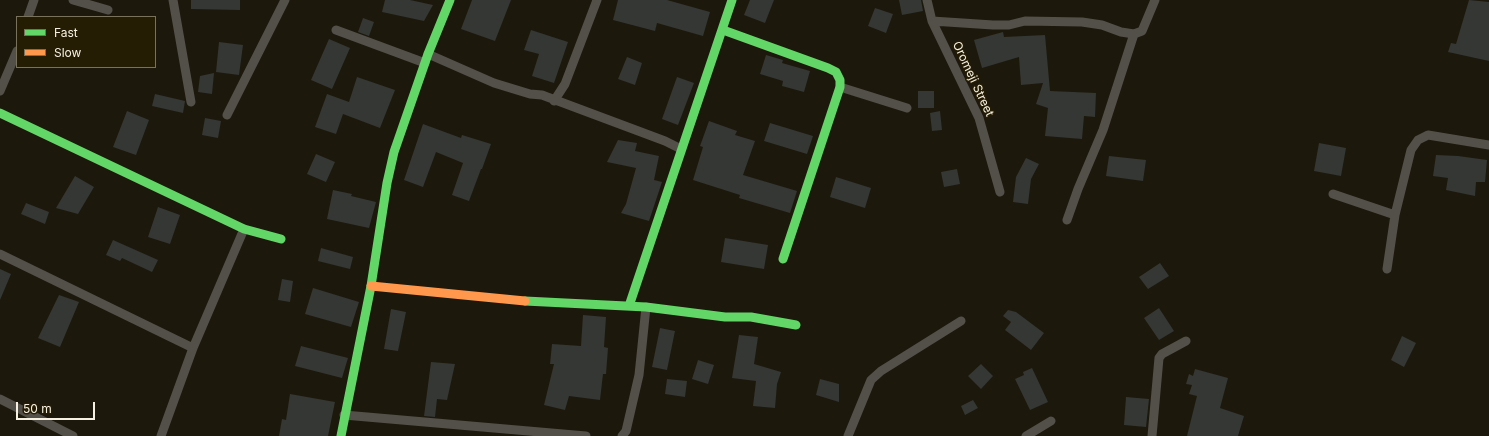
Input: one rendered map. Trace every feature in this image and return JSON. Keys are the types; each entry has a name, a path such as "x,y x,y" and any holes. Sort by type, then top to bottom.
{"street":[{"path":"28,16 34,0"},
{"path":"73,0 108,10"},
{"path":"173,0 191,102"},
{"path":"227,115 285,0"},
{"path":"341,436 344,414 371,286 387,183 394,152 427,58 450,0"},
{"path":"554,101 565,84 597,0"},
{"path":"629,306 732,0"},
{"name":"Oromeji Street","path":"927,0 932,20 979,118 1000,192"},
{"path":"932,20 993,25 1009,25 1025,21 1082,22 1102,25 1121,32 1134,34 1142,31 1155,0"},
{"path":"336,30 427,58 494,83 530,94 542,95 554,101 665,141 681,149"},
{"path":"723,30 828,68 836,72 840,80 840,87 783,259"},
{"path":"1068,220 1078,188 1103,130 1134,34"},
{"path":"0,90 16,53"},
{"path":"840,87 907,108"},
{"path":"0,113 244,228 281,239"},
{"path":"1387,269 1395,215 1411,150 1418,140 1428,135 1489,145"},
{"path":"1333,194 1395,215"},
{"path":"161,436 193,348 244,228"},
{"path":"0,254 193,348"},
{"path":"371,286 520,301 646,307 725,317 751,318 796,325"},
{"path":"622,436 626,430 639,375 646,307"},
{"path":"848,436 871,380 876,375 961,321"},
{"path":"1152,436 1159,358 1162,354 1186,341"},
{"path":"0,399 73,436"},
{"path":"344,414 586,436"},
{"path":"1026,436 1051,422"}],"building":[{"path":"191,0 240,0 240,10 191,9"},
{"path":"385,0 410,0 433,5 424,21 382,12"},
{"path":"472,0 511,0 495,41 461,29"},
{"path":"618,0 667,0 710,12 703,36 657,23 655,31 613,20"},
{"path":"750,0 774,0 765,23 744,15"},
{"path":"899,0 921,0 923,11 902,15"},
{"path":"1469,0 1489,2 1489,61 1448,52 1451,43 1456,44"},
{"path":"875,8 893,14 886,33 868,26"},
{"path":"363,18 374,22 369,36 358,32"},
{"path":"531,30 568,42 554,83 532,76 539,54 524,50"},
{"path":"1003,32 1004,37 1045,35 1050,91 1096,93 1095,117 1084,116 1082,139 1045,136 1048,108 1036,104 1043,83 1021,85 1019,57 982,68 974,40"},
{"path":"329,39 350,48 332,89 311,80"},
{"path":"219,42 243,45 239,75 216,72"},
{"path":"766,55 783,60 782,63 810,71 804,92 782,86 783,81 760,74"},
{"path":"627,57 642,63 635,85 618,79"},
{"path":"214,73 212,94 198,92 200,76"},
{"path":"357,77 395,90 380,128 343,114 336,134 315,127 327,94 349,102"},
{"path":"677,77 694,83 678,125 662,119"},
{"path":"918,91 934,91 934,108 918,108"},
{"path":"155,94 185,101 183,113 152,106"},
{"path":"127,111 149,120 136,155 113,147"},
{"path":"940,111 942,130 932,131 930,113"},
{"path":"205,118 221,121 218,138 202,135"},
{"path":"709,121 737,131 735,135 755,141 743,175 797,191 790,213 739,198 740,195 693,180 703,147 700,146"},
{"path":"770,123 813,136 807,154 764,141"},
{"path":"423,124 461,138 462,135 491,144 469,201 452,195 463,163 436,152 423,187 404,180"},
{"path":"618,140 637,143 635,151 659,156 654,180 662,182 649,221 621,213 626,204 636,168 607,162"},
{"path":"1319,143 1346,148 1341,176 1314,171"},
{"path":"316,154 335,162 326,182 307,174"},
{"path":"1436,155 1487,160 1485,182 1476,182 1475,196 1446,190 1448,178 1433,176"},
{"path":"1109,156 1146,160 1143,181 1106,176"},
{"path":"1026,158 1039,164 1031,179 1028,204 1013,202 1016,177"},
{"path":"957,169 960,184 944,187 941,172"},
{"path":"75,176 94,187 78,214 56,208"},
{"path":"836,177 871,188 865,208 830,197"},
{"path":"333,190 352,194 351,196 376,202 369,228 327,219"},
{"path":"26,203 49,212 45,224 21,214"},
{"path":"158,207 180,215 170,244 148,237"},
{"path":"725,238 768,245 764,269 721,262"},
{"path":"113,240 158,260 152,272 122,258 120,261 106,255"},
{"path":"321,248 353,257 350,269 318,261"},
{"path":"1160,263 1169,276 1148,289 1139,277"},
{"path":"0,269 11,274 0,300"},
{"path":"282,279 293,281 290,302 278,300"},
{"path":"313,288 359,302 351,327 305,314"},
{"path":"59,295 79,302 60,347 38,338"},
{"path":"1159,308 1174,331 1159,340 1144,318"},
{"path":"391,309 406,312 398,351 384,349"},
{"path":"1008,310 1016,312 1044,333 1031,350 1005,330 1011,322 1003,316"},
{"path":"583,315 606,317 604,347 608,348 606,374 603,374 600,400 569,396 565,410 544,405 554,364 550,364 552,344 581,346"},
{"path":"660,328 675,331 667,370 652,367"},
{"path":"739,335 758,337 754,364 781,372 777,384 775,408 753,406 756,381 732,378"},
{"path":"1402,336 1416,343 1404,367 1391,360"},
{"path":"301,346 348,358 342,378 295,366"},
{"path":"698,360 714,365 708,384 692,379"},
{"path":"431,362 455,364 447,400 437,399 435,417 424,416"},
{"path":"981,364 993,376 981,389 968,376"},
{"path":"1032,368 1048,402 1030,410 1015,379 1024,375 1023,372"},
{"path":"1195,369 1228,378 1220,408 1244,416 1238,436 1187,436 1197,396 1189,394 1192,385 1186,384 1189,374 1193,376"},
{"path":"667,379 687,381 685,397 665,394"},
{"path":"820,379 839,384 839,402 816,395"},
{"path":"290,394 335,402 328,436 279,436 282,419 286,420"},
{"path":"1126,397 1149,399 1146,427 1124,425"},
{"path":"973,400 978,408 965,415 961,406"}],"traffic: fast":[{"path":"341,436 371,286 387,183 394,152 428,54 450,0"},
{"path":"629,306 732,0"},
{"path":"723,30 828,68 836,72 840,80 840,87 783,259"},
{"path":"0,113 244,229 281,239"},
{"path":"525,301 646,307 725,317 751,317 796,325"}],"traffic: slow":[{"path":"371,286 525,301"}]}
